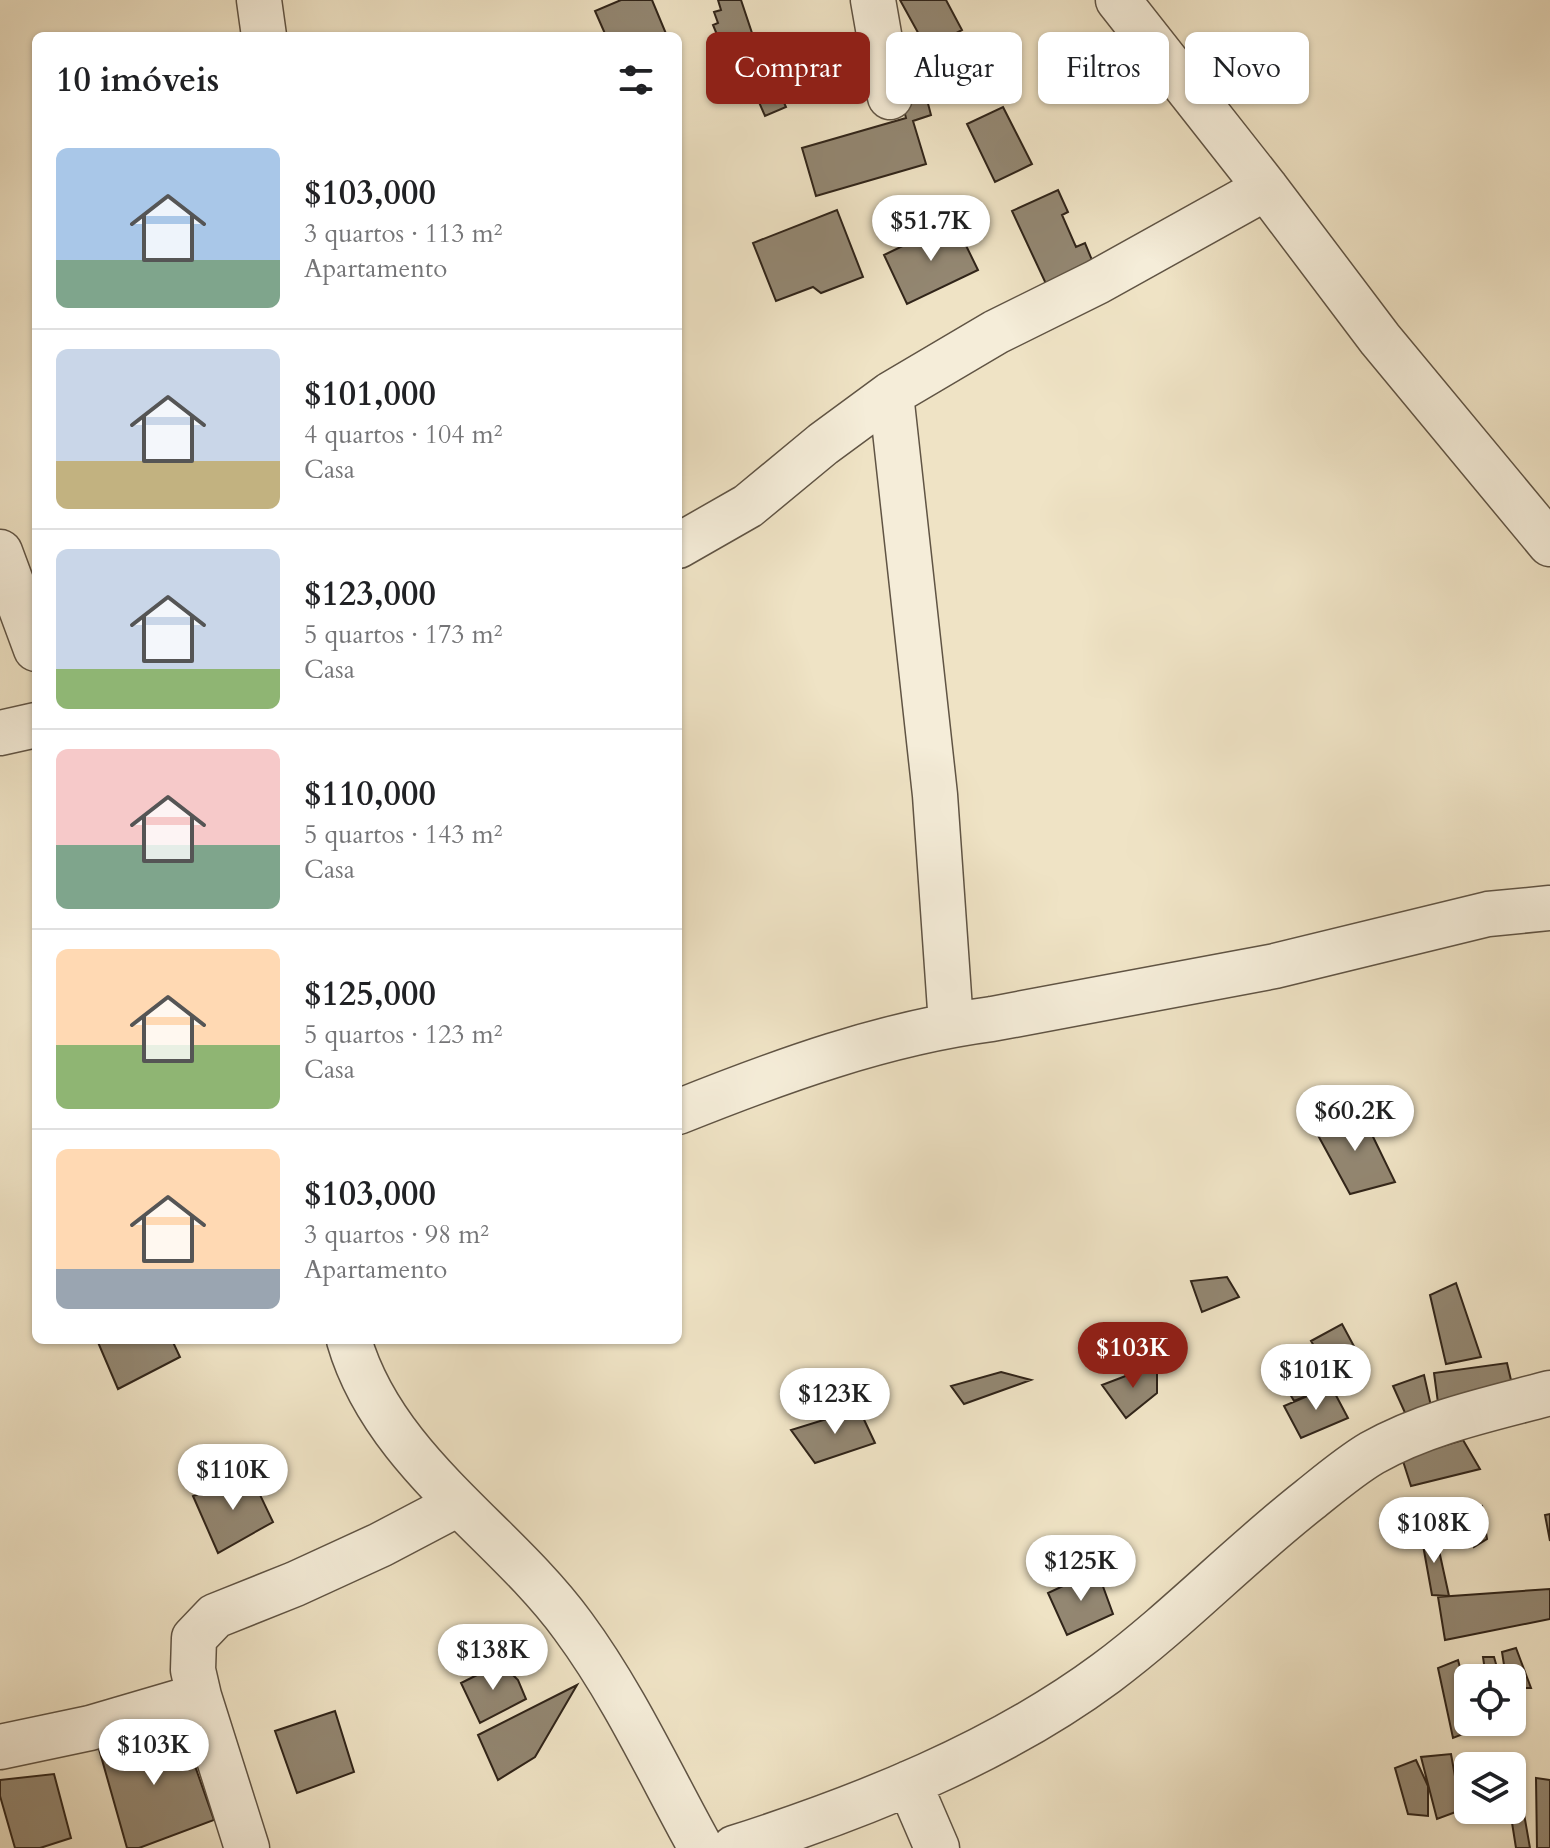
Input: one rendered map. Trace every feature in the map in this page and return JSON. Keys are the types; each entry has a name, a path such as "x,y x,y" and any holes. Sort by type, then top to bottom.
{"street":[{"path":"259,0 263,32"},
{"path":"873,0 886,74"},
{"path":"1118,0 1380,339 1550,544"},
{"path":"682,544 748,506 823,444 891,394 996,332 1097,282 1266,188"},
{"path":"891,394 935,795 951,1024"},
{"path":"0,552 32,638"},
{"path":"0,733 32,726"},
{"path":"682,1111 820,1060 951,1024 1275,966 1488,914 1550,908"},
{"path":"350,1344 386,1417 426,1470 542,1588 573,1626 626,1708 701,1848"},
{"path":"734,1848 909,1783 1025,1728 1106,1673 1177,1615 1257,1541 1371,1454 1427,1428 1550,1393"},
{"path":"247,1848 199,1696 193,1670 194,1638 215,1616 380,1545 458,1504"},
{"path":"0,1747 90,1728 199,1696"},
{"path":"909,1783 937,1848"}],"building":[{"path":"621,0 652,0 665,32 604,32 595,11"},
{"path":"718,0 741,0 752,32 716,32 713,25 718,23 714,12 721,10"},
{"path":"900,0 946,0 962,30 958,32 918,32"},
{"path":"760,104 785,104 786,107 765,116"},
{"path":"902,104 928,104 931,115 913,121 926,164 816,196 802,148 906,118"},
{"path":"1003,107 1032,164 995,182 967,124"},
{"path":"1058,190 1068,212 1062,215 1076,247 1085,243 1094,265 1047,286 1012,211"},
{"path":"837,210 863,277 821,293 813,287 776,301 753,243"},
{"path":"954,221 978,270 907,304 884,255"},
{"path":"1360,1110 1395,1182 1350,1194 1314,1128"},
{"path":"1227,1277 1239,1297 1202,1312 1191,1281"},
{"path":"1456,1283 1481,1357 1446,1364 1430,1295"},
{"path":"1342,1324 1363,1363 1337,1384 1311,1341"},
{"path":"99,1344 174,1344 180,1357 118,1389"},
{"path":"1311,1350 1331,1386 1294,1401 1274,1366"},
{"path":"1507,1363 1514,1393 1438,1403 1434,1373"},
{"path":"1157,1364 1157,1393 1126,1418 1102,1385"},
{"path":"1001,1372 1031,1380 964,1404 951,1386"},
{"path":"1424,1375 1431,1406 1406,1415 1393,1386"},
{"path":"1331,1386 1348,1418 1301,1438 1284,1406"},
{"path":"859,1409 875,1443 815,1463 791,1430"},
{"path":"1463,1440 1480,1469 1411,1486 1402,1458"},
{"path":"251,1476 273,1522 218,1553 193,1496"},
{"path":"1482,1506 1487,1539 1474,1547 1463,1509"},
{"path":"1550,1514 1550,1541 1545,1515"},
{"path":"1435,1532 1449,1596 1432,1595 1421,1534"},
{"path":"1097,1570 1113,1614 1067,1635 1048,1593"},
{"path":"1550,1589 1550,1619 1445,1640 1438,1597"},
{"path":"1516,1648 1522,1664 1504,1664 1502,1652"},
{"path":"1483,1657 1494,1657 1496,1664 1484,1664"},
{"path":"1458,1660 1459,1664 1454,1664 1454,1736 1458,1736 1453,1738 1438,1668"},
{"path":"501,1663 518,1680 526,1699 480,1723 461,1683"},
{"path":"577,1685 535,1757 498,1780 478,1735"},
{"path":"335,1711 354,1772 297,1793 275,1731"},
{"path":"182,1729 214,1820 139,1848 127,1848 97,1742"},
{"path":"1451,1754 1454,1813 1437,1819 1421,1757"},
{"path":"1416,1760 1428,1786 1428,1816 1408,1814 1395,1768"},
{"path":"54,1774 71,1838 40,1848 15,1848 0,1796 0,1780"},
{"path":"1536,1778 1550,1780 1550,1848 1537,1848"},
{"path":"1512,1824 1526,1824 1530,1848 1516,1848"}]}
